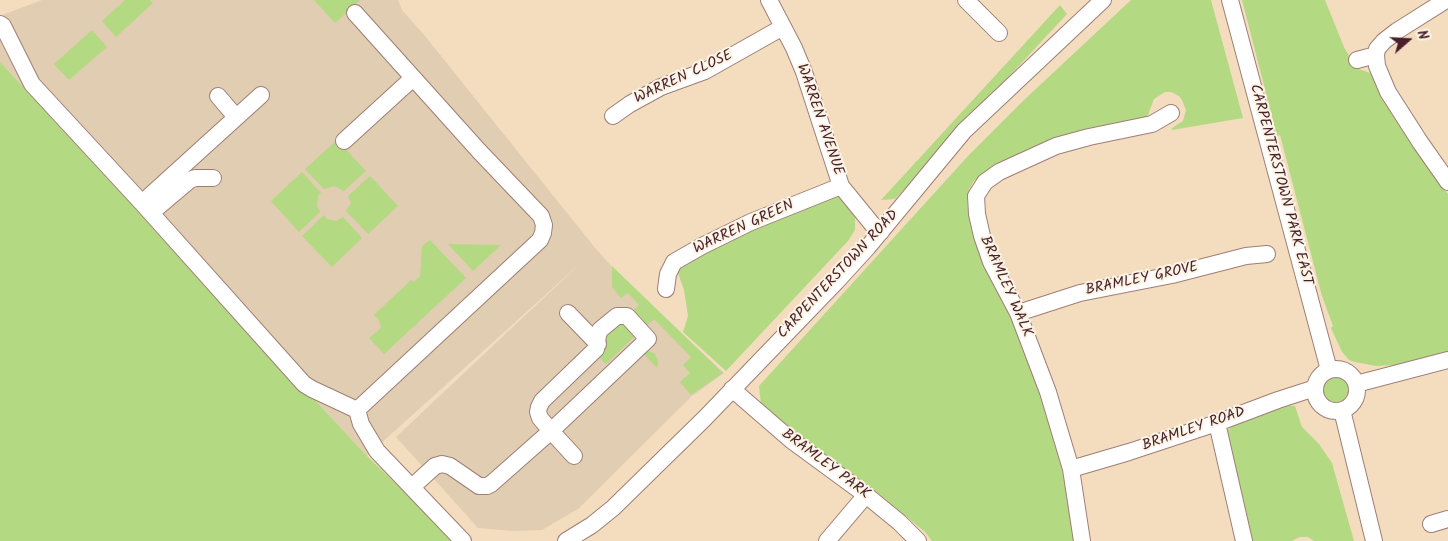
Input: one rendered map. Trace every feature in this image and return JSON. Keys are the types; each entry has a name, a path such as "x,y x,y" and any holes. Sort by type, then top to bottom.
{"street":[{"name":"WARREN AVENUE","path":"769,0 804,72 841,186 866,218 881,232"},
{"path":"966,0 999,33"},
{"name":"CARPENTERSTOWN ROAD","path":"566,541 592,525 613,508 732,389 836,282 881,232 964,131 1103,0"},
{"name":"CARPENTERSTOWN PARK EAST","path":"1230,0 1329,370"},
{"path":"1446,0 1397,30 1377,49 1376,55 1377,66 1388,92 1448,182"},
{"path":"355,14 479,151 541,216 544,228 540,240 357,410"},
{"path":"0,24 3,26 32,84 147,208 304,384 357,410 361,424 378,451 463,541"},
{"name":"WARREN CLOSE","path":"613,116 661,87 705,71 783,27"},
{"path":"1357,60 1376,55"},
{"path":"344,141 413,78"},
{"path":"147,208 261,94"},
{"path":"218,96 236,117"},
{"name":"BRAMLEY WALK","path":"1082,541 1071,469 1047,391 1018,313 992,264 982,236 977,214 976,196 985,182 999,172 1056,146 1152,124 1171,113"},
{"path":"147,208 190,180 195,178 213,178"},
{"name":"WARREN GREEN","path":"666,289 668,274 674,262 751,222 841,186"},
{"name":"BRAMLEY GROVE","path":"1018,313 1080,293 1172,275 1246,256 1267,254"},
{"path":"568,313 598,344"},
{"path":"412,487 435,466 442,464 450,466 479,486 487,486 551,430 648,339 627,316 622,315 613,319 600,330 596,349 542,401 539,407 540,418 551,430 574,456"},
{"path":"1356,384 1448,360"},
{"path":"1329,370 1343,370 1349,373 1354,378 1356,384 1356,397 1348,407 1342,410 1335,411 1323,406 1316,394 1315,388 1320,377 1329,370"},
{"name":"BRAMLEY ROAD","path":"1071,469 1217,423 1315,388"},
{"name":"BRAMLEY PARK","path":"732,389 790,440 900,522 918,541"},
{"path":"1342,410 1374,541"},
{"path":"1217,423 1244,541"},
{"path":"827,541 866,495"},
{"path":"1431,524 1448,519"}],"shaded area":[{"path":"42,0 398,0 402,10 596,249 624,280 724,373 692,396 578,509 542,530 513,531 478,528 396,437 584,260 367,456 0,62 0,16"}],"green space":[{"path":"125,0 150,0 153,3 116,37 102,21"},
{"path":"314,0 360,0 335,23"},
{"path":"1131,0 1211,0 1243,118 1172,130 1172,128 1183,121 1186,110 1179,96 1171,92 1165,92 1154,99 1148,115 1142,119 1101,126 1055,138 991,167 974,181 969,189 967,199 968,211 976,240 1033,368 1050,422 1062,470 1071,513 1074,541 932,541 925,532 866,483 834,463 761,405 759,386 968,156 1024,100"},
{"path":"1242,0 1325,0 1344,47 1356,68 1370,73 1374,77 1416,151 1448,194 1448,352 1395,365 1376,366 1349,360 1342,352 1331,328 1333,326 1322,296 1280,135 1277,136"},
{"path":"1060,5 1067,14 895,199 881,200"},
{"path":"92,30 107,47 69,80 54,64"},
{"path":"0,62 367,456 453,541 0,541"},
{"path":"337,140 366,171 344,191 334,186 324,189 305,169"},
{"path":"302,172 321,193 318,196 317,206 320,212 299,232 271,201"},
{"path":"370,176 398,206 368,234 346,211 351,203 348,196"},
{"path":"836,195 841,198 855,217 855,230 848,241 726,371 683,332 688,316 684,290 678,273 679,268 711,247"},
{"path":"324,215 327,219 336,221 343,217 362,238 332,267 302,236"},
{"path":"430,240 466,278 384,354 369,338 381,328 379,320 374,315 411,280 414,282 420,276 422,246"},
{"path":"448,244 501,245 473,271"},
{"path":"612,266 723,373 691,395 680,382 690,373 683,365 691,357 654,319 646,326 632,312 639,305 628,293 621,298 612,287"},
{"path":"616,325 623,325 635,336 606,364 599,357 607,332"},
{"path":"647,350 655,354 658,363 657,368 643,353"},
{"path":"1336,376 1345,380 1349,389 1345,398 1336,402 1327,398 1323,389 1327,380"},
{"path":"1286,405 1295,406 1302,427 1319,444 1332,463 1354,541 1314,541 1308,537 1300,537 1292,541 1250,541 1226,432 1236,423"}]}
